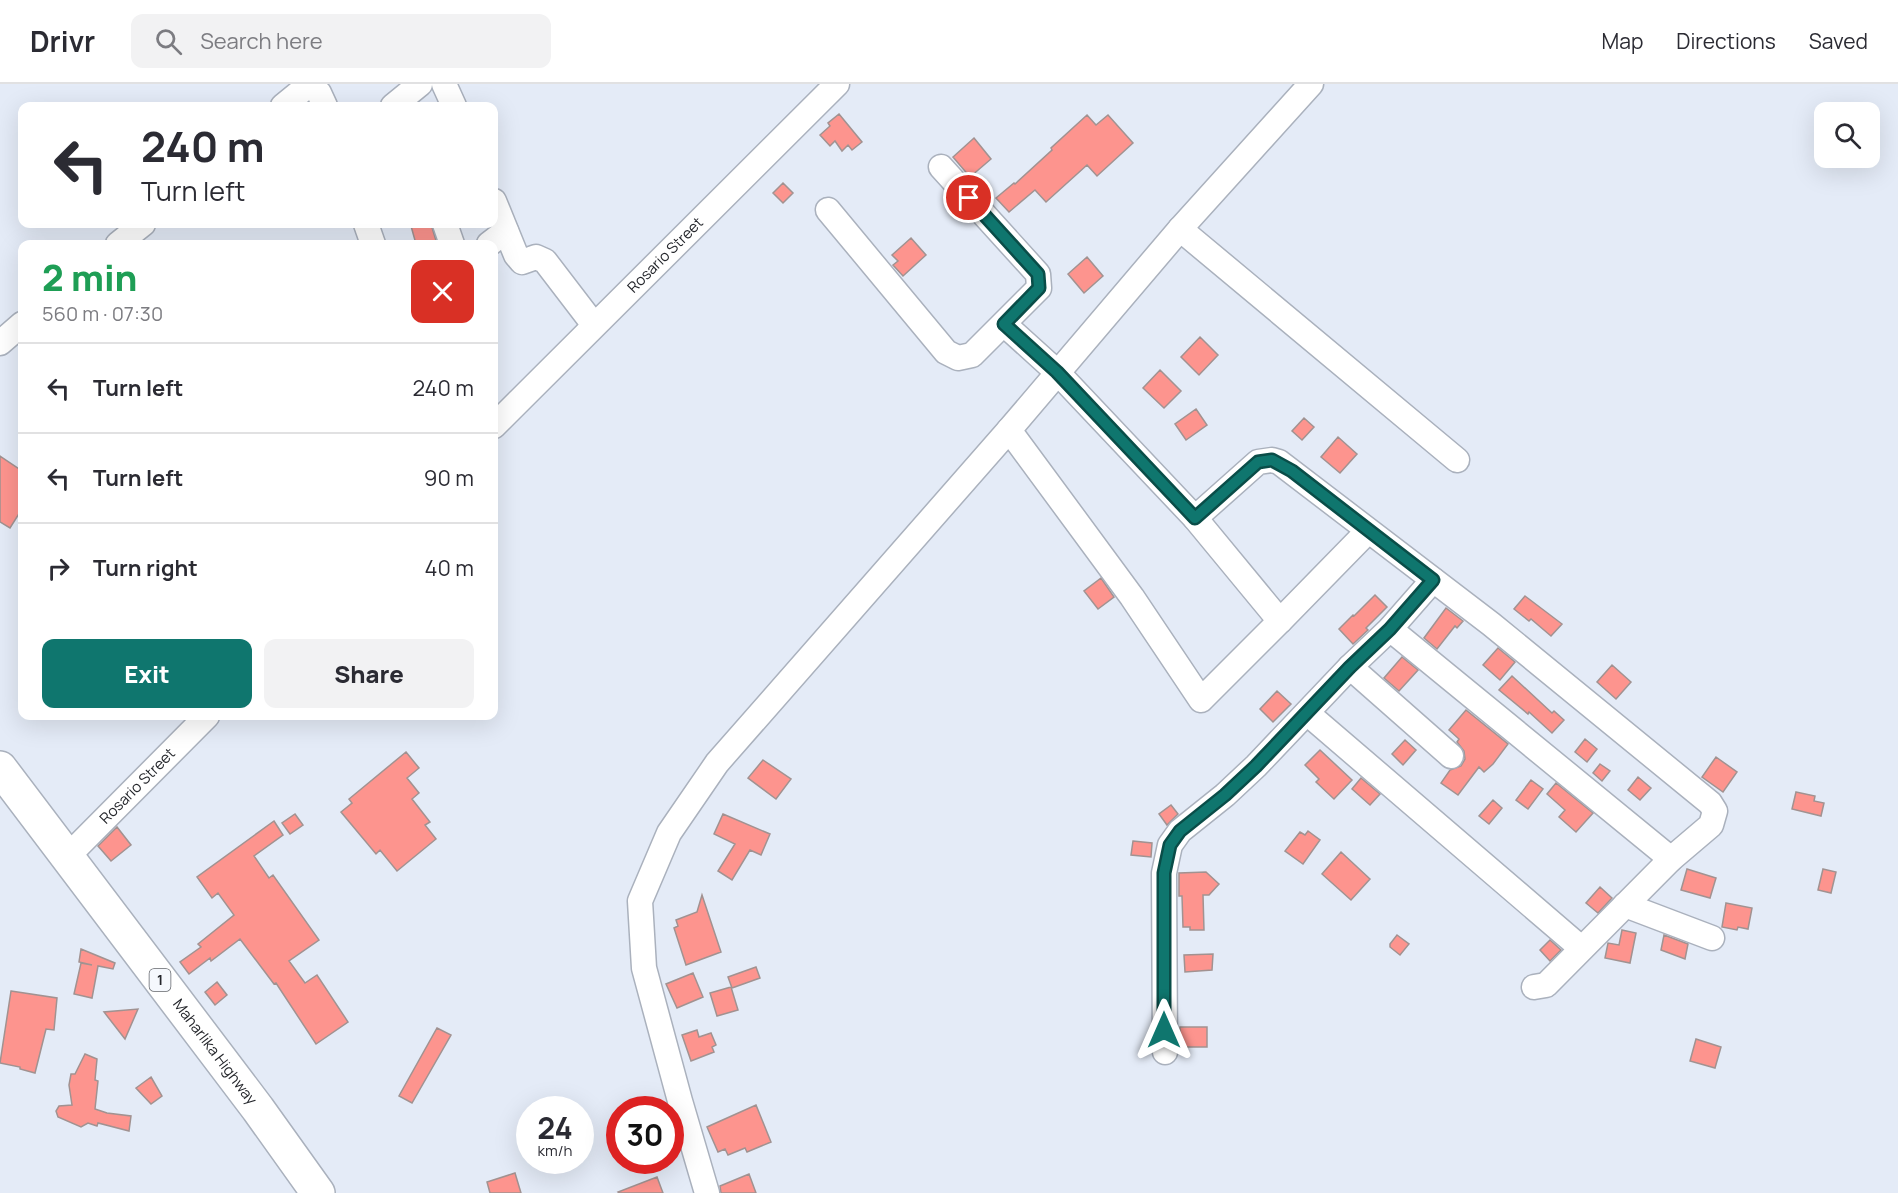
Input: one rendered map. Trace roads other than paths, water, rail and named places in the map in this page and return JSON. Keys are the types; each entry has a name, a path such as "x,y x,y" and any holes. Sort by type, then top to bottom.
{"highway":[{"name":"Maharlika Highway","path":"0,768 258,1109 318,1193"}],"street":[{"path":"444,84 452,102"},
{"name":"Rosario Street","path":"498,422 837,84"},
{"path":"707,1193 644,968 640,901 669,833 717,763 1009,430 1180,229 1311,84"},
{"path":"295,102 318,94"},
{"path":"828,210 946,352 958,358 972,355 1039,288 1038,274 941,168"},
{"path":"123,240 138,228"},
{"path":"1180,229 1457,460"},
{"path":"497,238 522,262 536,257 545,261 594,325"},
{"path":"1004,324 1057,372 1195,518 1280,621"},
{"path":"0,343 18,327"},
{"path":"1009,430 1132,597 1201,700 1368,531"},
{"path":"1195,518 1258,462 1272,460 1292,471 1491,624 1710,803 1715,812 1711,825 1671,859 1546,985 1534,987"},
{"path":"1165,1052 1164,873 1170,845 1180,831 1225,795 1307,713 1390,629 1433,580"},
{"path":"1390,629 1671,859"},
{"path":"1350,667 1450,756"},
{"path":"1307,713 1581,948"},
{"name":"Rosario Street","path":"68,857 203,720"},
{"path":"1625,905 1712,938"}]}
